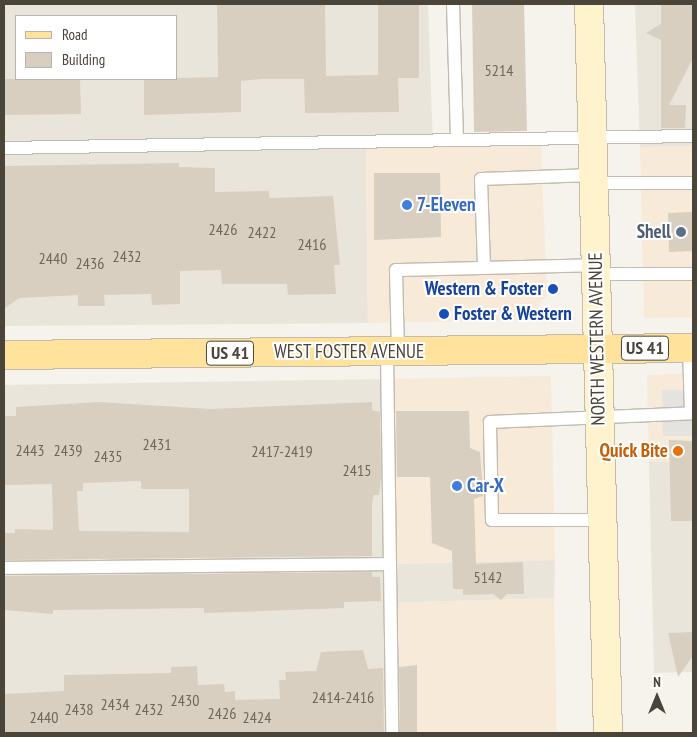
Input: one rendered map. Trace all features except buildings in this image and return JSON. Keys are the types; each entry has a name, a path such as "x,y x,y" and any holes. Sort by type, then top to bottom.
{"main road":[{"name":"NORTH WESTERN AVENUE","path":"588,4 608,733"},
{"name":"WEST FOSTER AVENUE","path":"4,355 691,348"}],"lane":[{"path":"453,4 457,140"},
{"path":"4,148 693,136"},
{"path":"484,266 481,179 593,179 693,183"},
{"path":"392,733 389,564 392,352 396,270 484,266 693,274"},
{"path":"602,520 492,520 490,422 692,413 691,348"},
{"path":"4,568 389,564"}],"shaded area":[{"path":"4,4 428,4 433,148 366,149 368,323 4,326"},
{"path":"635,4 693,4 693,146 640,147"},
{"path":"541,146 547,295 529,320 368,323 366,148"},
{"path":"693,146 693,317 644,318 640,147"},
{"path":"693,373 693,461 649,462 647,375"},
{"path":"551,376 555,560 392,564 388,379"},
{"path":"388,379 392,564 555,560 554,598 392,603 396,733 4,733 4,385"},
{"path":"662,390 693,390 693,436 663,436"},
{"path":"693,461 693,672 654,673 649,462"},
{"path":"554,598 557,733 396,733 392,603"}],"place":[{"name":"7-Eleven","path":"407,205"},
{"name":"Shell","path":"681,232"},
{"name":"Western & Foster","path":"553,289"},
{"name":"Foster & Western","path":"444,314"},
{"name":"Quick Bite","path":"678,451"},
{"name":"Car-X","path":"457,486"}]}
